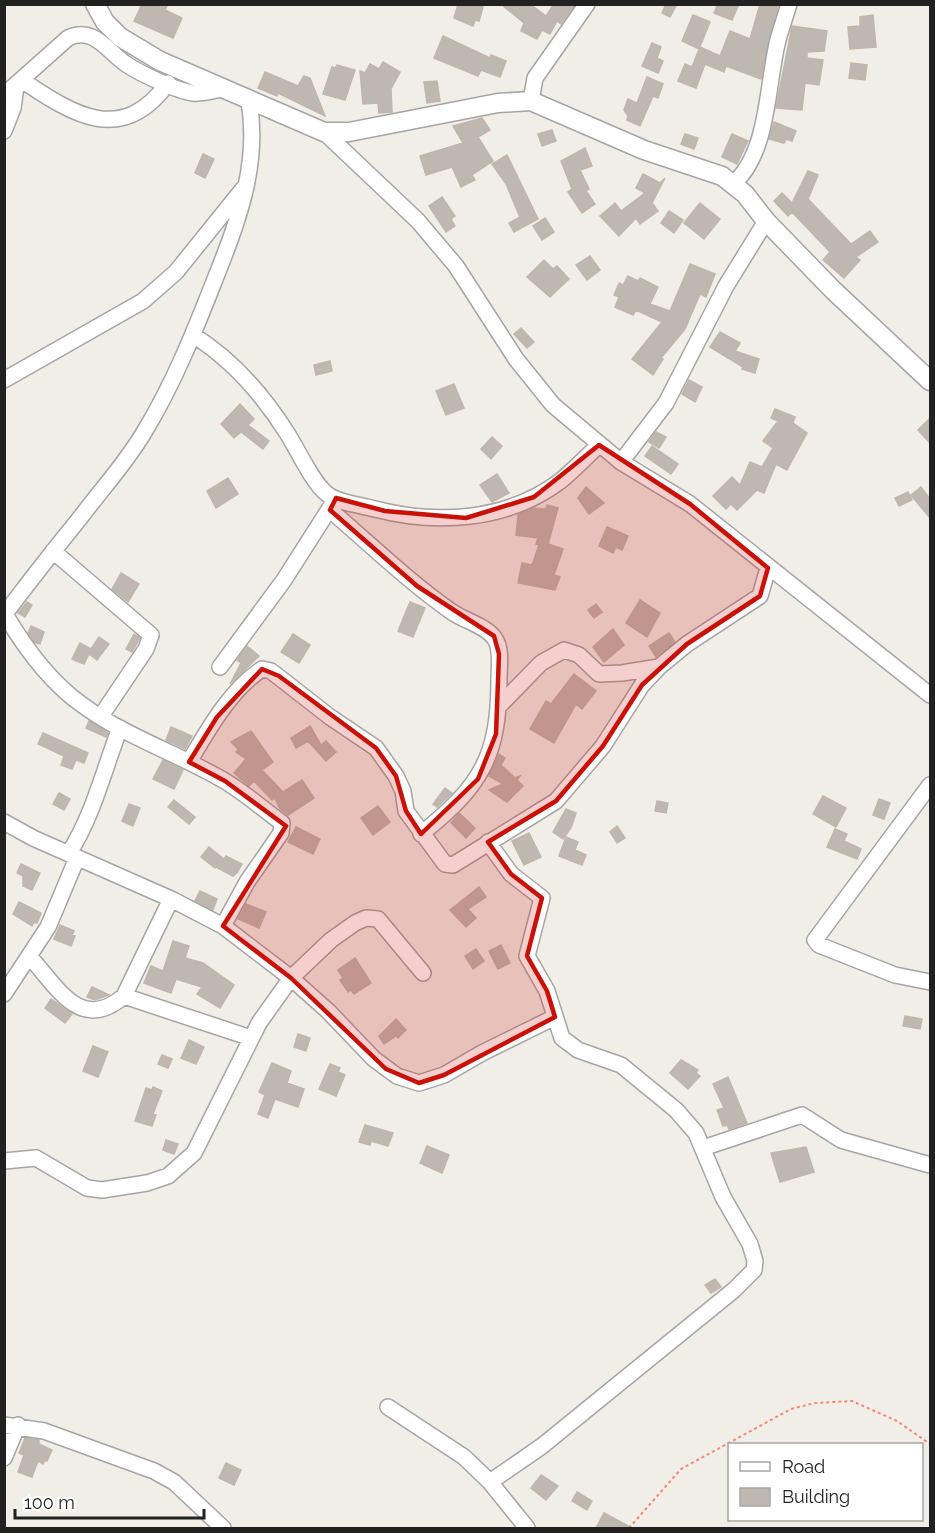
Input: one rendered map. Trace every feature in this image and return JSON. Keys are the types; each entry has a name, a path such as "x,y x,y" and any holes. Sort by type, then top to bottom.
{"street":[{"path":"95,4 105,22 130,44 220,88 324,132 418,221 456,266 516,359 546,398 599,445 621,462 690,504 768,568 878,651 930,695"},
{"path":"531,101 535,78 587,4"},
{"path":"734,183 752,161 772,81 777,46 789,4"},
{"path":"4,131 13,108 14,87 68,38 85,33 103,42 126,64 168,83 193,93 220,88"},
{"path":"14,87 105,122 145,106 168,83"},
{"path":"224,926 247,882 281,833 283,826 225,781 120,728 82,705 44,670 19,638 5,615 142,435 173,381 232,236 248,182 254,129 249,101"},
{"path":"324,132 349,132 498,103 531,101 645,150 722,176 734,183 766,221 848,304 930,381"},
{"path":"4,380 143,301 176,272 248,182"},
{"path":"621,462 666,403 726,286 766,221"},
{"path":"193,335 217,350 261,398 333,504 417,586 454,614 494,636 499,654 499,706 493,746 478,779 421,834"},
{"path":"333,504 440,518 466,518 509,507 534,497 559,482 599,445"},
{"path":"220,667 252,627 333,504"},
{"path":"53,551 151,635 146,649 100,716"},
{"path":"189,762 217,717 246,683 265,669 279,676 330,717 376,748 396,776 403,791 406,811 445,864 452,865 548,807 565,793 603,746 642,685 659,667 687,644 754,602 762,592 768,568"},
{"path":"499,706 541,663 564,650 579,655 599,674 659,667"},
{"path":"4,994 48,927 86,825 99,780 120,728"},
{"path":"930,785 815,939 819,945 895,975 930,982"},
{"path":"4,822 33,838 171,899 224,926 291,978 386,1069 419,1083 444,1076 482,1053 555,1017"},
{"path":"488,842 511,874 543,898 527,956 547,991 562,1038 569,1045 628,1070 686,1119 704,1148 723,1197 750,1244 755,1261 754,1270 735,1290 542,1446 490,1482"},
{"path":"30,957 72,1004 83,1011 98,1011 114,1004 124,996 171,899"},
{"path":"4,1161 36,1158 87,1188 102,1190 147,1183 168,1176 194,1153 251,1038 291,978 331,940 366,918 381,921 423,973"},
{"path":"124,996 251,1038"},
{"path":"704,1148 802,1115 841,1140 930,1165"},
{"path":"388,1407 464,1457 490,1482 526,1528"},
{"path":"4,1458 11,1425 67,1438 154,1471 174,1482 223,1528"}],"path":[{"path":"629,1528 681,1469 791,1408 815,1403 852,1401 897,1421 930,1444"}],"highlighted area":[{"path":"599,445 690,504 768,568 760,596 687,644 642,685 603,746 556,801 488,842 511,874 542,898 527,956 547,991 555,1017 444,1075 419,1083 386,1069 291,978 223,926 286,826 225,781 189,762 217,717 262,669 279,676 376,748 396,776 406,811 421,834 478,779 496,734 499,654 494,636 417,586 330,510 336,498 385,511 466,518 534,497"}],"building":[{"path":"142,4 168,4 165,10 182,18 173,38 134,21"},
{"path":"458,4 481,4 483,7 479,21 475,20 473,26 454,18"},
{"path":"501,4 530,4 546,16 554,4 575,5 561,24 557,21 550,34 542,30 537,39 521,31 524,23"},
{"path":"666,4 677,4 670,17 662,13"},
{"path":"718,4 739,4 732,20 714,13"},
{"path":"760,4 778,7 761,79 726,66 724,72 705,64 696,88 678,81 685,64 692,67 700,47 720,56 730,31 750,39"},
{"path":"693,15 710,22 699,49 682,41"},
{"path":"873,15 876,47 850,49 848,27 860,26 860,17"},
{"path":"792,26 827,31 824,51 807,52 807,58 823,60 819,85 805,83 802,110 776,108"},
{"path":"443,36 490,58 491,55 506,61 500,77 481,70 478,76 434,58"},
{"path":"652,43 661,47 657,58 663,61 658,73 642,66"},
{"path":"383,62 400,72 391,89 392,112 379,113 378,103 363,104 360,71 365,73 370,64 379,69"},
{"path":"851,63 867,65 865,80 849,78"},
{"path":"337,65 355,70 345,100 323,94 332,67 335,68"},
{"path":"265,72 298,86 304,76 310,78 325,116 278,93 277,96 258,88"},
{"path":"647,77 663,84 658,98 653,96 640,126 627,120 628,116 624,110 628,99 637,103"},
{"path":"437,81 440,101 427,103 424,82"},
{"path":"482,118 490,130 478,137 493,161 472,175 475,180 461,187 452,167 426,175 420,156 463,143 453,126"},
{"path":"774,122 796,131 792,141 786,139 784,143 769,139"},
{"path":"552,130 556,141 542,146 538,134"},
{"path":"685,134 698,138 694,149 681,144"},
{"path":"732,134 748,141 737,164 722,157"},
{"path":"585,148 592,166 580,170 589,189 586,191 595,204 582,213 568,192 572,189 561,161"},
{"path":"203,154 214,159 205,178 195,173"},
{"path":"507,155 538,219 514,232 509,223 520,217 506,184 492,164"},
{"path":"808,171 818,175 808,199 851,244 870,231 878,242 856,257 860,260 844,278 823,260 830,252 792,212 788,216 774,201 782,193 792,203"},
{"path":"643,174 660,183 665,178 652,203 658,211 640,224 636,218 619,236 600,216 615,203 621,211 645,193 636,188"},
{"path":"442,197 455,216 451,219 455,226 446,232 429,206"},
{"path":"700,203 720,219 704,239 684,223"},
{"path":"669,211 683,220 674,233 661,223"},
{"path":"545,218 554,232 542,240 533,226"},
{"path":"590,256 600,270 587,280 576,265"},
{"path":"544,260 553,269 557,266 569,279 550,297 527,277"},
{"path":"690,264 715,274 706,297 700,294 685,329 661,358 663,359 653,375 632,359 662,322 636,310 633,315 615,307 619,297 614,295 619,283 623,285 628,276 638,281 640,278 658,287 650,304 670,311"},
{"path":"521,328 534,342 527,348 514,334"},
{"path":"720,332 740,343 735,351 759,359 755,373 742,369 743,367 710,347"},
{"path":"330,361 332,371 316,375 314,365"},
{"path":"689,380 702,387 695,402 682,394"},
{"path":"454,384 464,408 446,415 436,391"},
{"path":"240,404 254,419 248,425 269,441 263,449 241,432 234,438 221,424"},
{"path":"775,409 795,417 793,423 807,433 787,470 776,464 764,493 757,490 737,510 731,504 726,509 713,496 732,477 740,485 750,462 762,467 773,448 763,441 778,421 771,418"},
{"path":"930,418 930,443 918,430"},
{"path":"656,432 666,437 659,448 649,442"},
{"path":"492,437 502,446 491,459 481,449"},
{"path":"652,446 678,464 671,474 645,456"},
{"path":"497,474 509,493 492,502 480,485"},
{"path":"228,478 238,494 216,508 207,491"},
{"path":"586,487 604,503 589,514 578,498"},
{"path":"921,487 930,499 930,518 911,495"},
{"path":"908,492 912,500 899,506 895,498"},
{"path":"547,505 558,508 548,544 563,549 554,575 560,577 555,590 518,583 522,563 532,565 539,545 536,544 538,538 516,535 518,515 534,508 546,509"},
{"path":"607,527 628,536 622,550 616,547 613,553 599,546"},
{"path":"121,573 139,584 128,602 112,589"},
{"path":"640,600 660,613 647,637 626,623"},
{"path":"27,602 32,605 25,617 18,613"},
{"path":"410,602 425,608 413,637 398,631"},
{"path":"596,604 602,612 594,618 588,610"},
{"path":"31,626 44,632 40,644 34,642 28,633"},
{"path":"613,629 624,645 604,662 593,647"},
{"path":"669,633 675,642 656,657 649,646"},
{"path":"134,634 140,638 132,652 126,649"},
{"path":"293,634 310,645 299,663 281,652"},
{"path":"99,637 109,644 97,660 89,654 84,664 72,659 80,643 91,649"},
{"path":"247,646 259,656 230,684 241,663 237,660"},
{"path":"574,674 596,691 582,709 576,704 554,743 530,729 546,701 551,704"},
{"path":"89,721 108,733 106,737 86,728"},
{"path":"310,726 321,745 326,741 336,752 326,761 308,741 296,748 291,738"},
{"path":"171,727 192,736 185,749 166,740"},
{"path":"251,731 273,762 262,770 283,792 302,780 314,798 288,815 280,809 275,798 272,800 254,781 249,786 234,773 246,759 236,752 238,749 231,742"},
{"path":"43,733 88,753 84,763 76,760 72,769 61,765 64,756 38,744"},
{"path":"499,754 505,758 501,765 515,778 520,776 517,780 523,786 507,802 489,790 503,784 489,776"},
{"path":"163,760 183,770 174,789 153,779"},
{"path":"445,788 452,793 437,807 433,804"},
{"path":"59,793 70,799 64,810 53,804"},
{"path":"823,796 846,808 836,827 813,814"},
{"path":"879,799 890,803 884,819 873,815"},
{"path":"174,800 195,817 189,824 168,807"},
{"path":"657,801 668,803 666,813 655,811"},
{"path":"129,804 140,808 133,826 122,821"},
{"path":"378,806 390,822 373,835 361,818"},
{"path":"566,809 576,813 571,828 563,839 553,832"},
{"path":"459,813 475,828 466,838 451,823"},
{"path":"617,826 625,838 617,843 610,832"},
{"path":"296,827 320,839 313,854 288,842"},
{"path":"835,829 847,834 844,841 861,849 857,859 827,847"},
{"path":"529,833 541,857 524,865 512,841"},
{"path":"566,837 578,842 575,850 586,855 582,865 559,856"},
{"path":"209,847 224,859 226,856 242,864 237,873 233,876 215,868 201,857"},
{"path":"21,864 40,873 32,890 23,886 23,876 17,873"},
{"path":"479,887 486,897 468,909 476,918 466,927 450,910"},
{"path":"200,891 217,899 213,910 195,901"},
{"path":"19,902 41,913 37,923 34,922 32,926 13,914"},
{"path":"246,904 266,912 259,928 238,919"},
{"path":"60,925 74,931 72,935 75,936 71,946 54,939"},
{"path":"173,941 189,946 185,958 203,963 234,985 220,1008 197,994 202,987 176,979 171,993 144,983 151,966 163,971"},
{"path":"501,945 510,963 498,969 489,951"},
{"path":"476,949 484,961 473,969 465,956"},
{"path":"355,958 371,983 354,994 351,990 348,992 340,980 343,978 338,970"},
{"path":"92,987 109,995 95,1000 87,997"},
{"path":"51,999 72,1014 65,1023 45,1008"},
{"path":"905,1016 922,1019 920,1029 903,1026"},
{"path":"396,1019 406,1030 398,1038 396,1036 384,1044 379,1036"},
{"path":"298,1034 310,1038 306,1051 294,1047"},
{"path":"189,1040 204,1047 196,1064 181,1058"},
{"path":"93,1046 108,1052 98,1077 83,1071"},
{"path":"162,1055 172,1059 168,1068 158,1064"},
{"path":"681,1060 698,1070 696,1073 700,1076 688,1089 670,1073"},
{"path":"272,1063 291,1071 287,1083 304,1089 298,1107 275,1099 268,1118 258,1114 265,1095 259,1092"},
{"path":"330,1064 340,1068 338,1072 345,1075 336,1096 319,1089"},
{"path":"728,1077 747,1123 729,1129 727,1125 723,1126 717,1110 724,1108 713,1084"},
{"path":"153,1087 162,1091 153,1114 156,1115 152,1126 135,1121 146,1088 152,1090"},
{"path":"365,1125 393,1133 388,1146 371,1141 370,1145 359,1142"},
{"path":"166,1140 178,1144 174,1154 163,1150"},
{"path":"427,1146 449,1155 442,1173 420,1163"},
{"path":"806,1147 814,1172 780,1182 771,1153"},
{"path":"715,1279 721,1287 711,1293 705,1285"},
{"path":"25,1438 39,1440 39,1444 52,1450 47,1461 45,1460 43,1464 38,1461 32,1477 18,1472 24,1455 19,1453"},
{"path":"226,1463 241,1470 234,1485 219,1478"},
{"path":"541,1475 558,1486 546,1500 531,1488"},
{"path":"577,1492 592,1501 587,1510 572,1501"},
{"path":"604,1513 632,1528 596,1528"}]}
